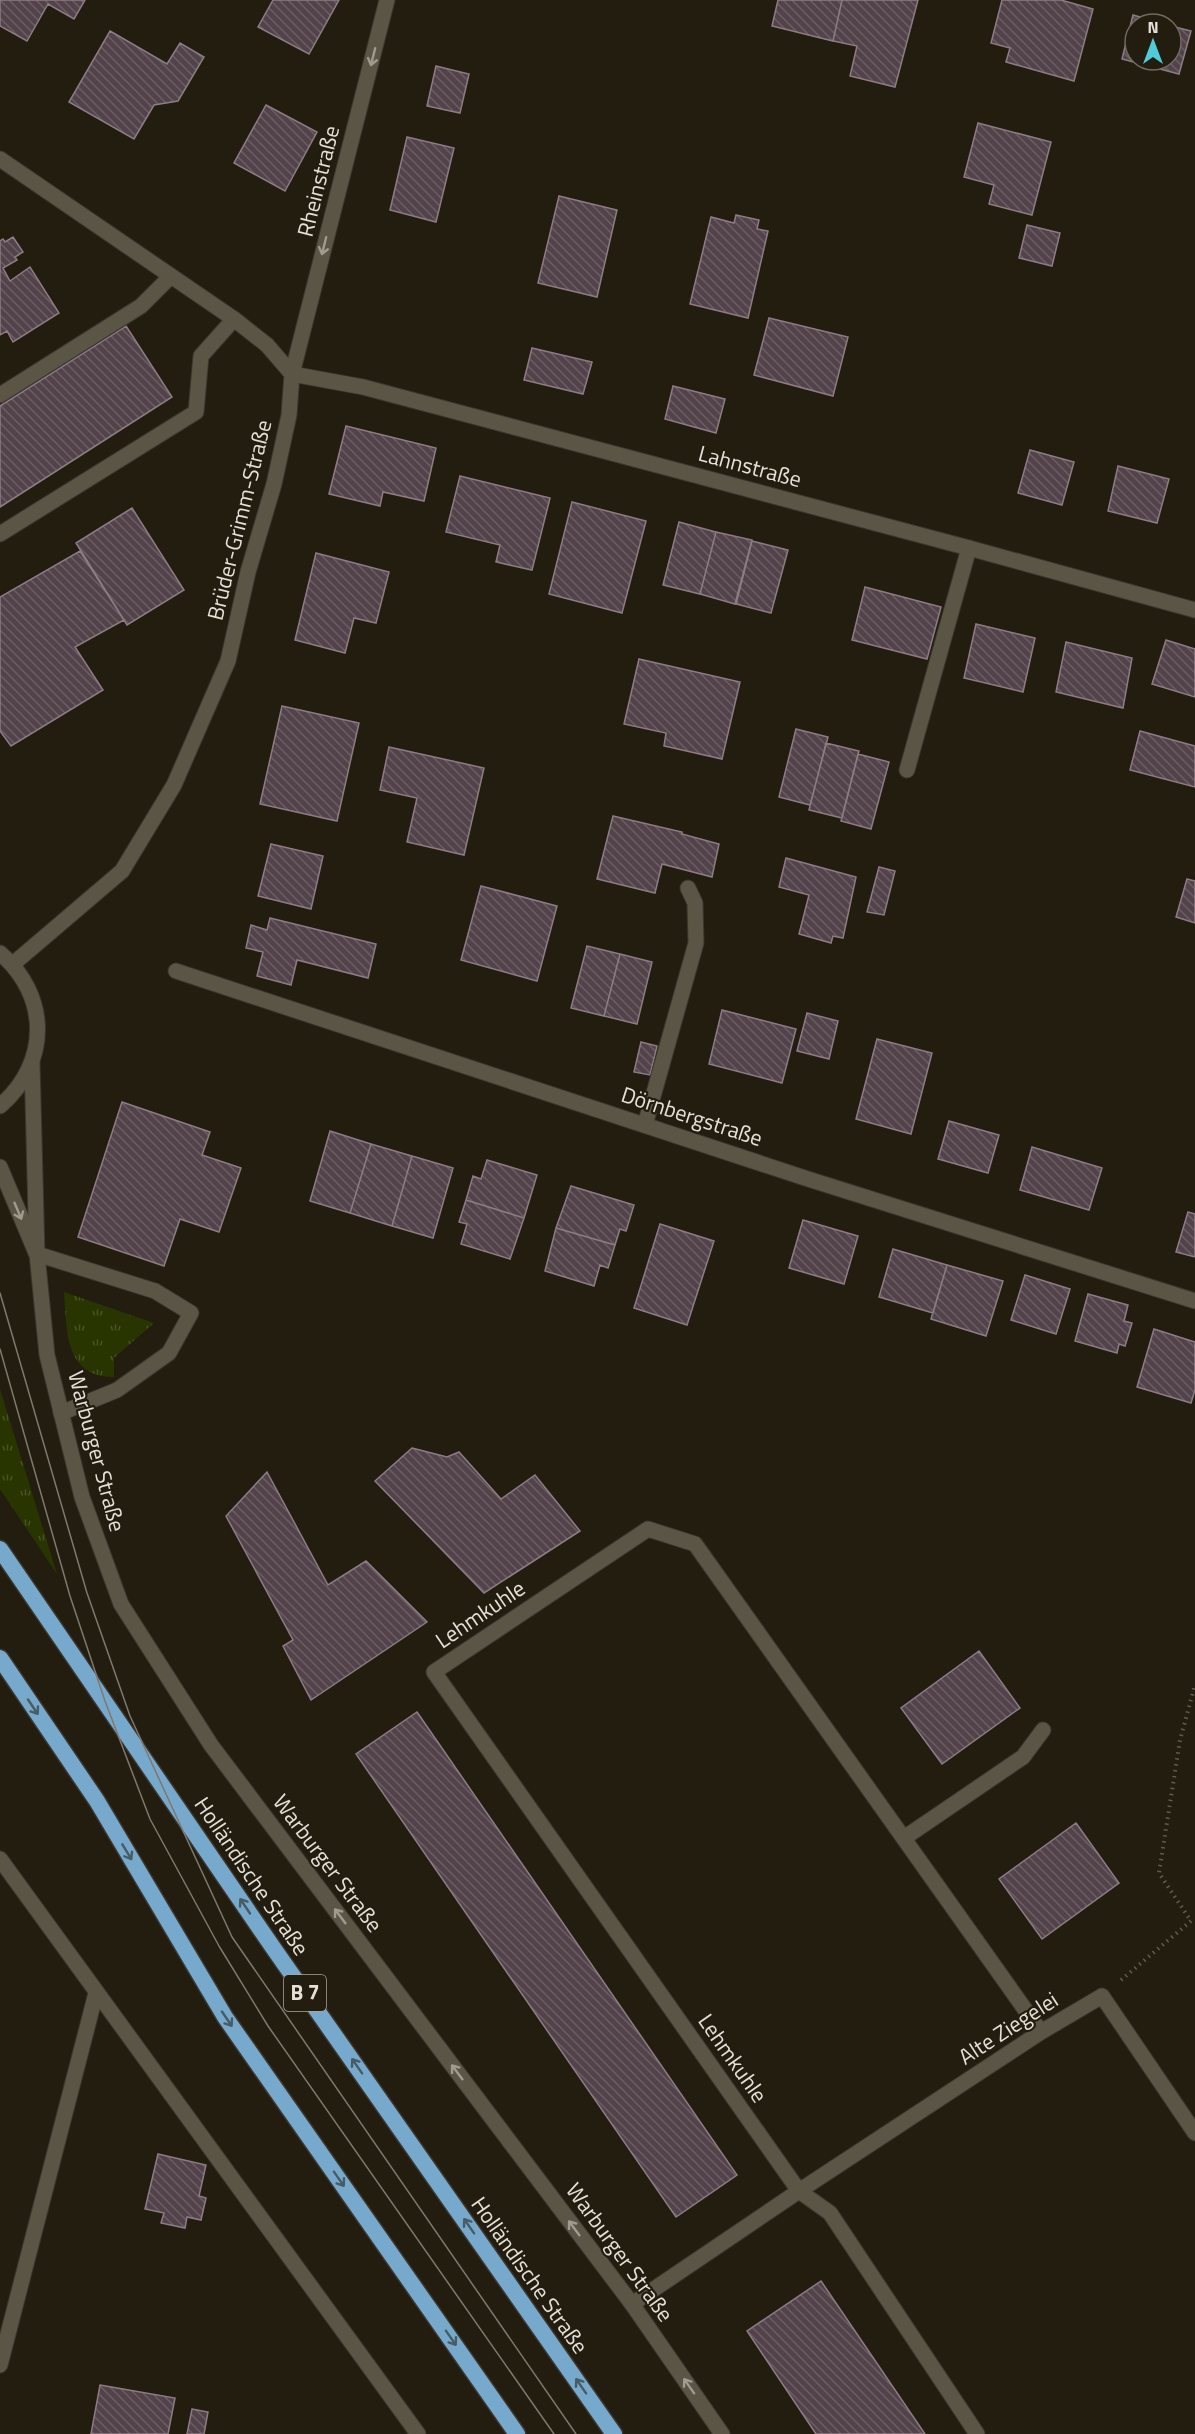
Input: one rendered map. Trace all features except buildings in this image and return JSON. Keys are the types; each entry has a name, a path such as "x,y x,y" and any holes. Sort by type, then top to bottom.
{"highway":[{"name":"Holländische Straße","path":"0,1549 274,1949 614,2434"},
{"path":"0,1658 97,1801 225,2017 517,2434"}],"street":[{"name":"Rheinstraße","path":"292,374 387,0"},
{"path":"0,159 234,319 267,345 292,374"},
{"path":"0,395 141,306 171,276"},
{"path":"0,534 196,412 201,356 234,319"},
{"name":"Lahnstraße","path":"292,374 363,387 1195,610"},
{"name":"Brüder-Grimm-Straße","path":"13,964 122,871 174,785 228,661 248,572 277,473 289,415 292,374"},
{"path":"907,770 969,548"},
{"path":"645,1125 696,943 695,903 688,888"},
{"path":"0,953 13,964 28,986 36,1011 38,1037 32,1062 20,1086 0,1106"},
{"name":"Dörnbergstraße","path":"176,971 831,1186 1195,1302"},
{"name":"Warburger Straße","path":"32,1062 37,1254 47,1355 81,1497 121,1604 211,1745 632,2304 722,2434"},
{"name":"Warburger Straße","path":"0,1167 37,1254"},
{"path":"37,1254 155,1291 191,1314 169,1353 117,1390 61,1413"},
{"name":"Lehmkuhle","path":"799,2191 434,1671 648,1529 695,1544 1041,2032"},
{"path":"904,1838 1023,1757 1043,1730"},
{"path":"0,1860 418,2434"},
{"path":"0,2365 96,1993"},
{"path":"1102,1996 1195,2133"},
{"name":"Alte Ziegelei","path":"632,2304 1041,2032 1102,1996"},
{"path":"799,2191 830,2213 977,2434"}],"path":[{"path":"1102,1996 1191,1921 1159,1873 1180,1740 1195,1685"}],"green space":[{"path":"64,1292 154,1323 114,1358 114,1377 98,1375 86,1369 77,1360 68,1336"},
{"path":"0,1389 57,1574 0,1489"}],"tram line":[{"path":"0,1293 87,1593 130,1716 232,1937 576,2434"},
{"path":"0,1349 70,1596 105,1701 150,1819 219,1946 268,2026 554,2434"}]}
